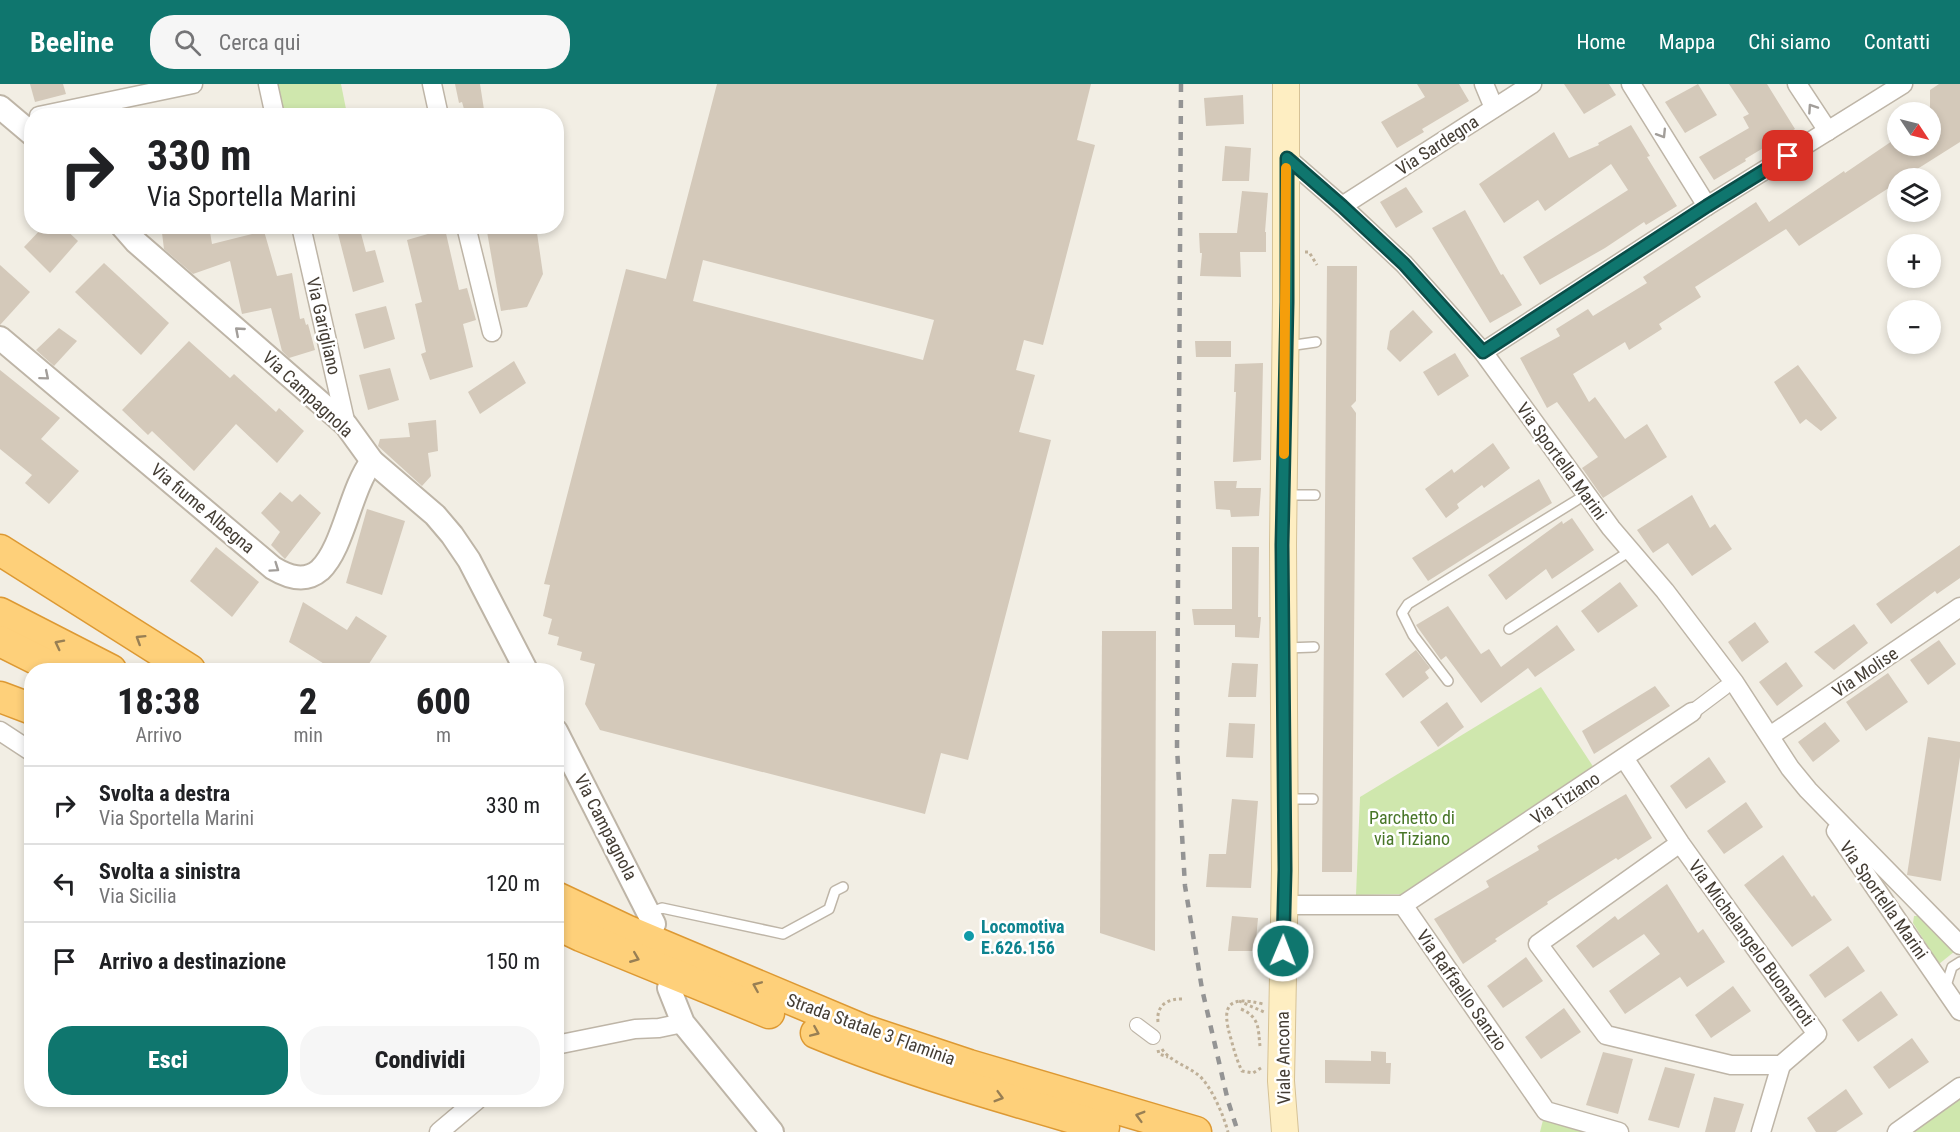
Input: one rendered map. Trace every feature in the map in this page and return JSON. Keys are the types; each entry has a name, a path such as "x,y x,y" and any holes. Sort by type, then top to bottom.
{"highway":[{"path":"0,550 179,663"},
{"path":"0,613 97,663"},
{"path":"0,641 44,663"},
{"path":"0,698 24,706"},
{"name":"Strada Statale 3 Flaminia","path":"564,915 869,1055 957,1085 1124,1132"},
{"name":"Strada Statale 3 Flaminia","path":"564,915 636,934 864,1030 969,1065 1196,1132"}],"main road":[{"name":"Viale Ancona","path":"1285,1132 1281,1081 1284,905 1283,495 1286,346 1286,84"}],"street":[{"path":"78,108 193,84"},
{"path":"268,84 273,108"},
{"path":"432,84 437,108"},
{"path":"1484,84 1494,108"},
{"name":"Via Sardegna","path":"1342,206 1532,84"},
{"path":"1631,84 1707,206"},
{"path":"1797,84 1828,131"},
{"path":"1483,352 1707,206 1903,84"},
{"name":"Via Sportella Marini","path":"1287,158 1404,264 1483,352 1611,528 1665,591 1734,682 1790,768 1808,790 1960,1011"},
{"name":"Via Campagnola","path":"129,234 346,425 372,461 435,515 453,535 469,560 522,663"},
{"name":"Via Garigliano","path":"303,234 346,425"},
{"path":"468,234 492,332"},
{"name":"Via fiume Albegna","path":"0,338 273,568 285,575 296,578 308,576 320,570 335,546 364,472 372,461"},
{"name":"Via Molise","path":"1770,736 1960,607"},
{"name":"Via Tiziano","path":"1403,905 1624,758 1724,688"},
{"path":"0,731 24,747"},
{"name":"Via Campagnola","path":"564,747 651,918"},
{"name":"Via Michelangelo Buonarroti","path":"1624,758 1680,843 1816,1034 1781,1065 1731,1065 1606,1035 1538,944 1680,843"},
{"name":"Via Sportella Marini","path":"1808,790 1960,945"},
{"path":"1284,905 1403,905"},
{"name":"Via Raffaello Sanzio","path":"1403,905 1546,1111 1619,1132"},
{"path":"669,988 683,1023 772,1132"},
{"path":"564,1043 635,1029 659,1028 683,1023"},
{"path":"1137,1024 1157,1039"},
{"path":"1761,1132 1781,1065"},
{"path":"1897,1132 1960,1087"},
{"path":"439,1132 469,1107"}],"lane":[{"path":"1286,346 1316,342"},
{"path":"1283,495 1315,495"},
{"path":"1448,681 1413,635 1402,613 1408,604 1577,500"},
{"path":"1509,629 1630,550"},
{"path":"1283,648 1314,647"},
{"path":"1284,799 1313,799"},
{"path":"651,918 662,908 783,934 829,909 835,891 843,887"},
{"path":"1945,989 1952,967 1960,962"}],"path":[{"path":"1309,252 1317,265"},
{"path":"1158,1023 1157,1014 1164,1003 1173,998 1185,999"},
{"path":"1261,1068 1253,1073 1242,1071 1237,1062 1225,1018 1228,1007 1234,1002 1247,1000 1265,1005"},
{"path":"1239,1001 1257,1009"},
{"path":"1241,1009 1251,1013 1258,1025 1260,1046"},
{"path":"1157,1039 1162,1050 1171,1058 1199,1075 1222,1112 1228,1132"},
{"path":"1159,1054 1171,1058"}],"green space":[{"path":"278,84 341,84 346,108 281,108"},
{"name":"Parchetto di via Tiziano","path":"1541,687 1598,774 1405,894 1356,895 1360,797"},
{"path":"1914,916 1921,916 1955,951 1939,964 1913,923"},
{"path":"1960,1091 1960,1132 1902,1132"},
{"path":"1545,1112 1616,1132 1540,1132"}],"building":[{"path":"30,84 63,84 66,94 35,102"},
{"path":"455,84 480,84 484,108 464,108 462,102 459,103"},
{"path":"717,84 1091,84 1077,140 1095,145 1043,345 1024,340 1016,370 1035,375 1019,432 1051,440 968,760 941,753 925,814 600,730 585,704 595,664 580,660 582,652 557,645 559,637 548,634 552,619 543,616 550,585 544,584 626,269 666,279","holes":["703,260 934,320 923,360 693,301"]},
{"path":"1417,84 1459,84 1469,101 1422,129 1424,132 1397,148 1381,122 1425,97"},
{"path":"1564,84 1609,84 1616,95 1584,114"},
{"path":"1698,84 1717,115 1685,133 1665,102"},
{"path":"1729,84 1767,84 1795,129 1714,180 1699,157 1749,128 1743,117 1749,114"},
{"path":"1939,84 1960,84 1960,142 1941,154 1941,102 1930,102 1930,90"},
{"path":"1243,95 1244,124 1206,126 1204,98"},
{"path":"1631,125 1650,156 1647,157 1677,206 1646,225 1644,222 1605,248 1540,285 1523,257 1628,190 1611,164 1545,211 1538,200 1504,223 1479,184 1554,132 1569,158 1599,145 1598,143"},
{"path":"1887,144 1887,156 1938,156 1919,168 1887,168 1887,189 1799,246 1786,229 1695,287 1701,297 1659,324 1662,329 1629,350 1625,342 1573,374 1589,402 1595,397 1625,439 1647,424 1667,457 1603,498 1582,468 1598,457 1557,402 1547,408 1520,358 1560,336 1556,329 1588,309 1593,316 1647,283 1643,277 1756,202 1769,222 1844,171 1845,173"},
{"path":"1225,146 1251,148 1249,181 1222,181"},
{"path":"1406,187 1423,212 1396,228 1380,202"},
{"path":"1242,191 1268,193 1266,252 1240,252 1241,277 1200,276 1202,253 1200,253 1199,233 1237,233"},
{"path":"1465,210 1501,275 1503,274 1522,305 1490,323 1432,228"},
{"path":"36,234 71,234 78,241 50,273 24,247"},
{"path":"162,234 210,234 212,244 252,234 265,234 277,276 292,273 300,319 304,318 306,325 308,324 315,350 289,358 282,351 271,308 242,314 230,261 193,274 164,249"},
{"path":"338,234 361,234 366,252 375,250 384,282 353,292"},
{"path":"428,234 446,234 459,290 467,288 476,320 463,324 473,367 430,380 421,354 426,352 415,304 422,302 407,240"},
{"path":"487,234 537,234 543,274 527,307 501,311"},
{"path":"104,263 169,323 141,355 75,292"},
{"path":"0,265 30,292 0,325"},
{"path":"1327,266 1357,266 1356,401 1351,406 1356,413 1352,872 1322,872"},
{"path":"386,306 395,339 364,349 355,314"},
{"path":"1413,310 1433,332 1400,362 1387,349 1390,331"},
{"path":"59,328 77,341 54,366 36,350"},
{"path":"189,341 230,378 234,374 276,412 279,408 304,431 277,463 236,424 194,471 152,431 148,435 122,410"},
{"path":"1195,341 1231,341 1231,357 1196,357"},
{"path":"1455,353 1469,376 1438,396 1423,372"},
{"path":"514,361 526,383 480,414 468,392"},
{"path":"1263,363 1261,460 1233,462 1235,364"},
{"path":"1798,365 1837,418 1821,431 1806,419 1800,424 1774,382"},
{"path":"390,368 399,400 368,410 359,375"},
{"path":"0,370 60,418 41,439 79,471 49,504 25,483 32,475 0,449"},
{"path":"436,420 438,451 428,453 431,476 422,486 378,446 380,439 410,437 408,423"},
{"path":"1493,443 1510,468 1484,488 1482,485 1457,504 1459,508 1446,518 1425,489 1452,469 1454,473"},
{"path":"1539,479 1552,503 1428,581 1412,558"},
{"path":"1214,481 1237,481 1236,488 1261,488 1259,516 1231,517 1230,510 1216,509"},
{"path":"280,492 292,502 300,494 321,513 285,559 271,545 280,532 261,513"},
{"path":"1692,495 1710,528 1715,524 1732,549 1692,576 1668,543 1653,553 1637,530"},
{"path":"367,509 405,521 382,595 346,583"},
{"path":"1572,518 1594,550 1552,579 1546,569 1506,600 1488,575 1562,521 1563,524"},
{"path":"1960,545 1960,578 1937,594 1935,591 1891,624 1876,604"},
{"path":"216,547 259,582 232,617 190,581"},
{"path":"1232,547 1259,547 1258,617 1261,617 1259,638 1235,637 1235,625 1194,625 1192,609 1232,609"},
{"path":"1620,582 1638,606 1598,633 1581,611"},
{"path":"303,602 347,630 356,616 387,636 370,663 323,663 289,642"},
{"path":"1448,606 1481,654 1489,649 1501,667 1557,625 1575,650 1535,677 1528,668 1481,703 1446,656 1441,660 1416,625"},
{"path":"1755,622 1769,642 1742,662 1728,642"},
{"path":"1854,624 1868,643 1834,670 1814,652"},
{"path":"1102,631 1156,631 1155,951 1100,933"},
{"path":"1939,640 1956,664 1928,685 1910,660"},
{"path":"1416,650 1430,668 1425,672 1429,678 1403,698 1385,674"},
{"path":"1786,662 1803,686 1777,706 1759,682"},
{"path":"1232,663 1258,664 1256,697 1228,697"},
{"path":"1888,673 1908,702 1866,731 1846,702"},
{"path":"1655,686 1670,706 1594,754 1582,731"},
{"path":"1447,702 1464,727 1438,747 1420,722"},
{"path":"1825,722 1840,741 1813,762 1798,742"},
{"path":"1229,723 1255,724 1253,758 1226,757"},
{"path":"1928,737 1960,742 1960,757 1941,881 1907,875"},
{"path":"1709,757 1726,782 1686,809 1670,786"},
{"path":"1626,794 1652,838 1547,902 1548,904 1495,939 1497,941 1463,964 1434,919 1489,887 1486,881 1539,850 1537,846"},
{"path":"1232,799 1258,801 1251,888 1206,887 1209,854 1226,854"},
{"path":"1746,802 1763,827 1724,854 1707,831"},
{"path":"1783,855 1812,897 1814,895 1832,920 1792,947 1744,885"},
{"path":"1667,884 1698,933 1703,929 1725,962 1687,987 1680,977 1625,1014 1609,991 1660,954 1644,934 1593,968 1576,946 1615,916 1618,920"},
{"path":"1232,916 1258,918 1255,951 1228,951"},
{"path":"1848,946 1865,971 1825,998 1809,975"},
{"path":"1526,957 1543,981 1503,1008 1487,986"},
{"path":"1733,986 1751,1011 1711,1038 1695,1015"},
{"path":"1881,991 1898,1015 1858,1042 1842,1020"},
{"path":"1564,1008 1581,1032 1541,1059 1525,1037"},
{"path":"1912,1038 1929,1062 1889,1089 1873,1067"},
{"path":"1371,1051 1386,1052 1386,1063 1391,1063 1390,1084 1325,1083 1325,1060 1371,1061"},
{"path":"1603,1052 1633,1059 1618,1114 1586,1105"},
{"path":"1665,1067 1695,1074 1679,1128 1648,1120"},
{"path":"1846,1089 1863,1114 1836,1132 1816,1132 1807,1118"},
{"path":"1714,1097 1744,1104 1735,1132 1705,1132"}],"railway":[{"path":"1181,84 1177,748 1185,886 1202,989 1228,1101 1238,1132"}],"slow traffic":[{"path":"1284,454 1287,302 1286,168"}],"place":[{"name":"Locomotiva E.626.156","path":"969,936"}],"route":[{"path":"1283,951 1285,870 1282,545 1287,302 1287,158 1404,264 1483,352 1788,156"}]}
